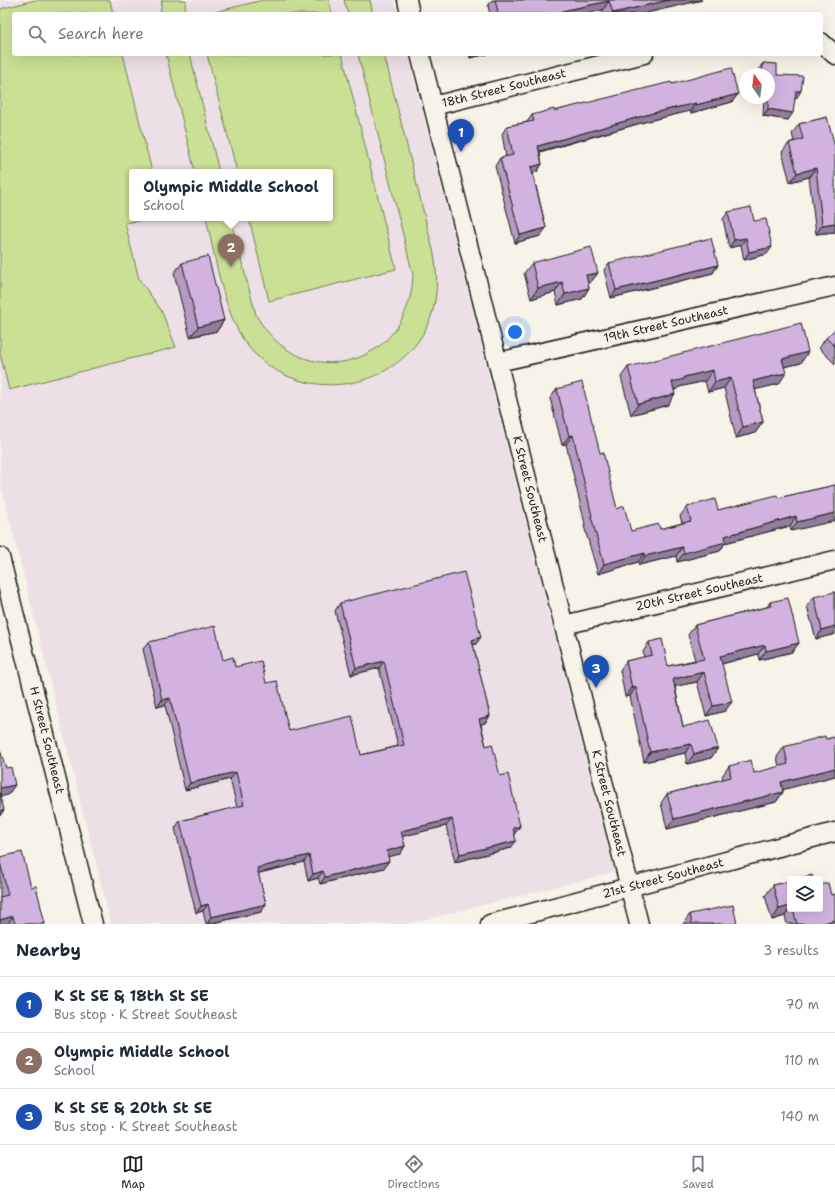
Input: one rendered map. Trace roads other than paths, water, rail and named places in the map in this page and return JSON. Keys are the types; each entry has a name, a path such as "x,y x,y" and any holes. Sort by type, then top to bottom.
{"street":[{"path":"407,0 410,12"},
{"path":"823,44 835,54"},
{"name":"K Street Southeast","path":"420,56 639,924"},
{"name":"18th Street Southeast","path":"433,106 636,56"},
{"name":"19th Street Southeast","path":"498,362 835,286"},
{"name":"H Street Southeast","path":"0,556 93,924"},
{"name":"20th Street Southeast","path":"564,625 835,560"},
{"name":"21st Street Southeast","path":"490,924 835,832"}],"place":[{"name":"K St SE & 18th St SE","path":"461,152"},
{"name":"Olympic Middle School","path":"231,267"},
{"name":"K St SE & 20th St SE","path":"596,688"}]}
